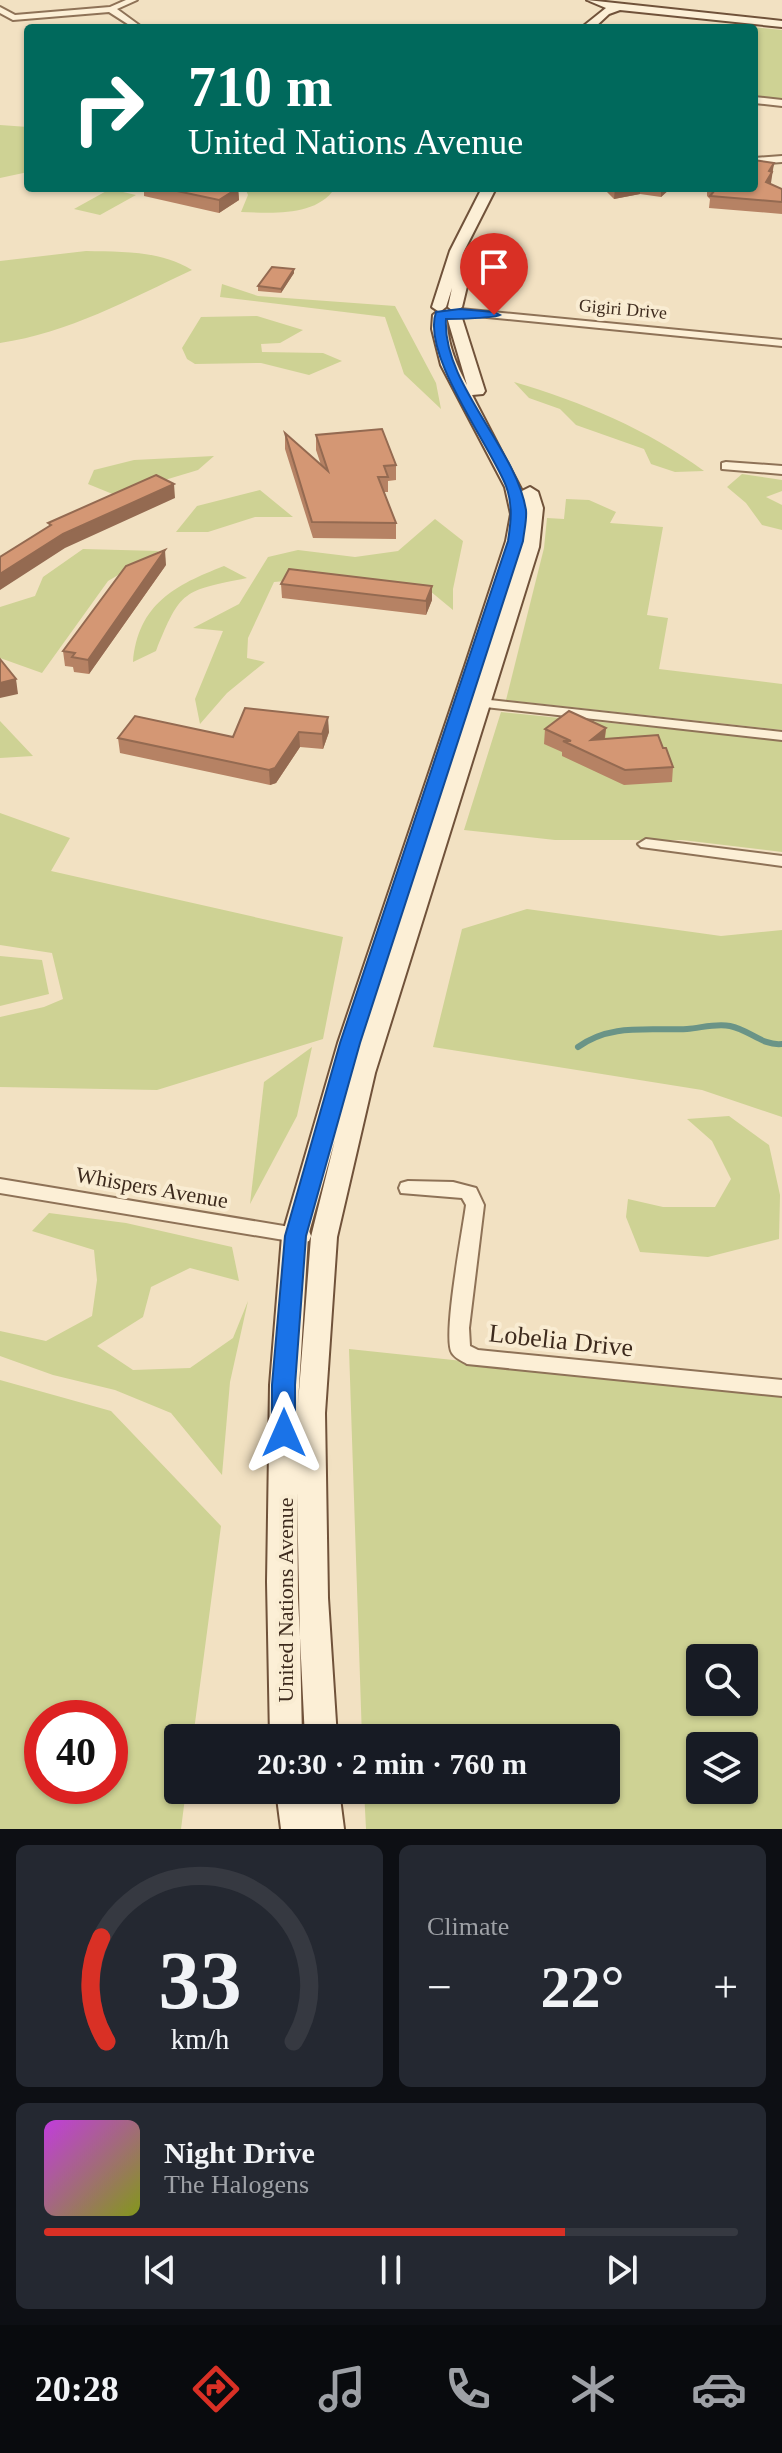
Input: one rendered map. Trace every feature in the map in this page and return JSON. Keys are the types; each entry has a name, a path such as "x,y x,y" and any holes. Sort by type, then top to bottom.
{"street":[{"path":"0,9 13,18 111,9 133,0"},
{"path":"579,0 591,4 592,14"},
{"path":"598,3 625,2 782,22"},
{"path":"625,2 671,11 782,22"},
{"path":"578,24 602,8 598,3"},
{"path":"589,24 598,3"},
{"path":"111,9 133,24"},
{"path":"758,100 782,103"},
{"path":"758,161 782,159"},
{"name":"United Nations Avenue","path":"286,1724 282,1582 284,1385 295,1236 350,1043 444,790 481,703 530,547 534,508 516,462 473,383 450,311 457,251 487,192"},
{"name":"United Nations Avenue","path":"320,1724 313,1598 311,1413 324,1237 363,1073 515,541 520,514 507,473 449,365 439,329 450,311 469,253 500,192"},
{"name":"Gigiri Drive","path":"450,311 782,343"},
{"path":"726,466 782,470"},
{"path":"481,703 782,736"},
{"path":"646,844 782,861"},
{"name":"Whispers Avenue","path":"0,1186 295,1236 324,1237"},
{"name":"Lobelia Drive","path":"408,1188 453,1189 469,1193 475,1205 459,1328 460,1350 474,1358 782,1388"},
{"path":"294,1804 297,1829"},
{"path":"325,1804 328,1829"}],"green space":[{"path":"758,28 782,30 782,99 758,96"},
{"path":"0,125 24,127 24,173 0,178"},
{"path":"105,192 136,195 100,215 74,209"},
{"path":"247,192 331,192 305,209 266,213 241,212"},
{"path":"86,251 154,255 192,270 74,323 0,343 0,261"},
{"path":"222,284 258,296 395,306 436,383 441,409 404,374 385,317 220,297"},
{"path":"257,316 303,330 280,343 261,344 262,352 323,353 342,361 309,375 261,363 195,364 187,359 182,348 201,317"},
{"path":"514,382 613,418 660,442 704,471 675,472 651,464 644,449 576,425 560,409 529,398"},
{"path":"214,456 198,470 115,495 88,484 94,470 134,460"},
{"path":"742,474 782,480 782,491 766,497 782,505 782,530 762,525 746,503 727,487"},
{"path":"260,490 293,517 255,517 208,532 176,532 197,506"},
{"path":"566,499 589,500 616,512 610,523 663,527 647,615 668,618 659,669 782,684 782,730 506,700 544,548 547,518 564,519"},
{"path":"435,519 463,541 453,589 453,610 424,586 321,578 274,582 248,638 247,658 265,662 227,693 200,724 195,699 223,631 193,628 239,604 268,557 298,550 355,557 398,551"},
{"path":"83,549 159,551 108,581 42,673 0,658 0,607 35,596 43,577"},
{"path":"224,566 247,578 209,586 187,596 172,615 156,651 133,662 142,625 162,599 190,581"},
{"path":"501,712 782,740 782,852 682,840 555,840 464,830"},
{"path":"0,721 33,756 0,758"},
{"path":"0,813 70,838 51,871 343,937 323,1039 157,1090 0,1087 0,1017 44,1007 63,999 52,953 0,945"},
{"path":"527,909 721,936 782,930 782,1117 702,1090 433,1047 462,929"},
{"path":"0,956 42,960 49,994 0,1006"},
{"path":"312,1047 297,1116 250,1204 264,1082"},
{"path":"729,1116 769,1145 780,1195 779,1239 708,1257 640,1252 626,1217 628,1199 663,1207 715,1207 731,1179 712,1141 687,1119"},
{"path":"49,1213 126,1223 232,1247 239,1281 190,1268 151,1287 143,1317 97,1346 133,1370 190,1368 233,1338 248,1301 230,1382 222,1475 171,1413 115,1390 53,1375 0,1356 0,1331 46,1341 92,1316 97,1280 94,1250 32,1231"},
{"path":"349,1349 782,1395 782,1829 366,1829 365,1804 620,1804 620,1724 362,1724"},
{"path":"0,1380 111,1411 221,1526 195,1724 164,1724 164,1804 184,1804 181,1829 0,1829"}],"building":[{"path":"758,161 774,163 766,182 782,189 782,202 710,196 713,192 758,192"},
{"path":"182,192 232,192 219,200"},
{"path":"272,267 294,269 281,289 258,286"},
{"path":"382,429 396,465 384,466 388,477 378,477 396,523 312,522 285,433 328,471 316,435"},
{"path":"156,475 174,484 63,534 0,574 0,557 51,525 48,523"},
{"path":"165,550 88,660 72,657 75,653 63,651 126,566"},
{"path":"289,569 432,586 426,601 281,584"},
{"path":"0,659 16,679 0,683"},
{"path":"245,708 328,717 322,734 299,732 275,768 269,770 118,738 135,716 233,737"},
{"path":"569,711 606,728 591,740 658,735 673,767 625,770 563,741 571,741 545,729"}],"waterway":[{"path":"578,1047 603,1034 617,1031 719,1025 737,1028 768,1043 782,1044"}],"route":[{"path":"284,1433 284,1385 295,1236 350,1043 515,541 520,514 513,487 449,365 439,329 440,315 450,316 460,312 494,315"}]}
